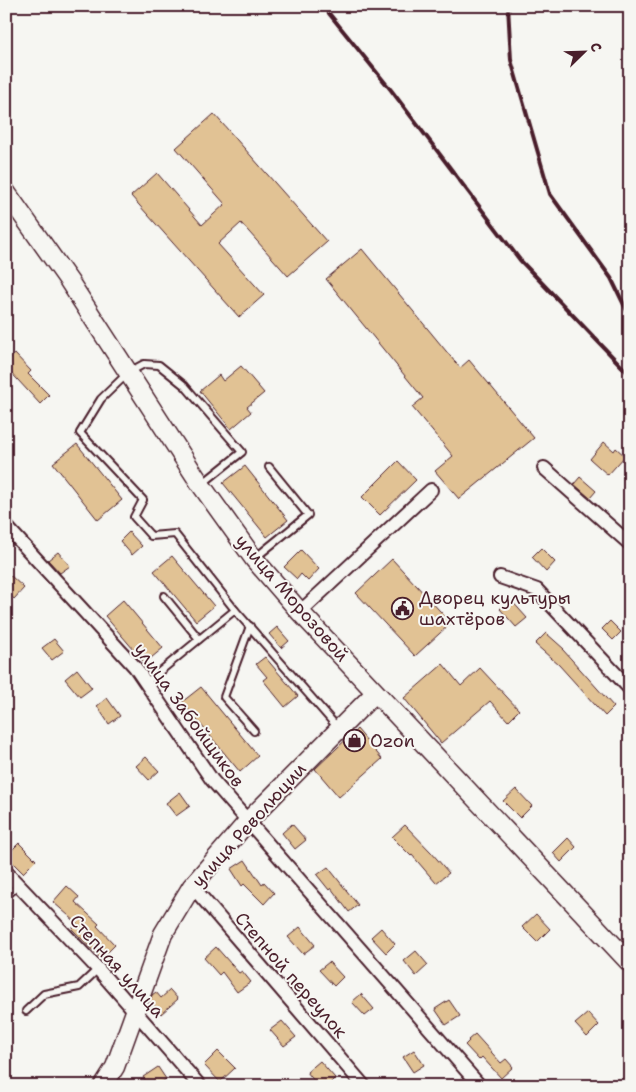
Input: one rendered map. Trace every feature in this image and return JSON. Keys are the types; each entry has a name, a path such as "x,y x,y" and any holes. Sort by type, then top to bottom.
{"main road":[{"name":"улица Морозовой","path":"6,192 69,281 201,485 254,559 375,693 630,963"},
{"name":"улица Революции","path":"104,1086 115,1066 163,934 192,886 248,822 375,693"}],"street":[{"path":"544,468 630,544"},
{"path":"300,612 431,490"},
{"name":"улица Забойщиков","path":"6,526 136,667 212,780 480,1086"},
{"path":"500,577 537,590 630,689"},
{"name":"Степная улица","path":"6,872 98,969 200,1086"},
{"name":"Степной переулок","path":"192,886 364,1086"}],"lane":[{"path":"201,485 242,452 185,386 159,365 144,364 129,372 101,399 80,433 144,500 134,516 151,536 175,534 235,610 339,729"},
{"path":"254,559 308,515 269,467"},
{"path":"164,596 198,639"},
{"path":"147,682 235,610"},
{"path":"250,626 224,697 254,731"},
{"path":"6,896 18,885"},
{"path":"26,1011 44,994 80,987 98,969"}],"building":[{"path":"214,114 327,242 288,276 241,223 218,244 264,295 239,317 131,196 157,173 202,225 225,204 176,148"},
{"path":"362,249 460,368 469,360 534,438 459,499 435,471 453,456 412,407 423,398 326,279"},
{"path":"15,354 31,371 28,374 49,395 40,404 6,367 6,362"},
{"path":"241,366 264,393 247,407 251,412 231,429 200,391 219,375 223,381"},
{"path":"604,442 614,451 616,448 625,456 608,475 590,459"},
{"path":"77,444 122,500 98,520 53,463"},
{"path":"398,461 416,480 380,515 362,497"},
{"path":"245,466 288,520 267,537 223,483"},
{"path":"580,477 596,491 590,498 574,484"},
{"path":"129,532 142,546 132,555 120,541"},
{"path":"541,548 555,562 546,572 532,557"},
{"path":"301,550 319,569 308,581 301,574 297,579 284,567"},
{"path":"58,552 70,566 60,573 48,560"},
{"path":"172,556 214,606 196,621 154,571"},
{"name":"Дворец культуры шахтёров","path":"392,559 451,623 415,656 356,593"},
{"path":"11,576 24,588 14,599 6,591 6,581"},
{"path":"510,599 527,618 516,627 500,609"},
{"path":"123,600 163,648 145,663 105,616"},
{"path":"610,621 621,632 613,640 602,629"},
{"path":"277,627 289,641 281,648 269,634"},
{"path":"546,633 564,649 614,707 605,716 559,665 535,644"},
{"path":"54,639 64,651 52,660 42,648"},
{"path":"265,657 298,696 285,707 263,680 267,677 256,664"},
{"path":"443,664 461,686 480,668 519,710 508,721 490,701 441,743 404,698"},
{"path":"77,669 92,688 80,697 65,679"},
{"path":"201,687 258,756 240,772 182,702"},
{"path":"107,698 120,716 109,724 97,706"},
{"path":"357,729 382,759 339,797 315,769"},
{"path":"146,757 159,771 149,780 136,766"},
{"path":"516,789 532,806 520,818 503,801"},
{"path":"180,792 190,806 176,816 166,803"},
{"path":"292,824 306,840 295,849 282,833"},
{"path":"405,825 449,873 436,883 412,855 392,837"},
{"path":"568,838 576,847 561,862 553,853"},
{"path":"19,843 36,860 23,873 6,856"},
{"path":"245,860 262,885 264,882 274,893 264,904 244,884 242,886 231,869"},
{"path":"328,867 358,905 349,912 331,888 329,890 317,875"},
{"path":"67,886 79,897 75,902 99,924 97,926 115,945 101,959 72,929 77,923 53,902"},
{"path":"536,914 550,929 537,942 522,927"},
{"path":"300,927 315,945 303,954 288,937"},
{"path":"381,928 395,944 386,953 371,937"},
{"path":"216,947 239,973 242,971 251,982 237,992 222,972 219,975 204,958"},
{"path":"416,951 428,965 416,976 404,961"},
{"path":"329,962 343,977 334,986 319,970"},
{"path":"170,990 178,999 161,1014 150,1001 152,995 156,992 161,998"},
{"path":"361,994 374,1009 365,1016 352,1002"},
{"path":"449,1000 460,1016 446,1025 435,1009"},
{"path":"588,1013 599,1025 587,1037 575,1024"},
{"path":"282,1021 296,1037 284,1046 270,1030"},
{"path":"475,1034 501,1063 506,1059 513,1067 501,1078 482,1057 479,1060 465,1045"},
{"path":"414,1050 424,1065 413,1072 403,1057"},
{"path":"218,1051 235,1068 220,1082 204,1065"},
{"path":"320,1061 335,1078 327,1086 318,1086 307,1072"},
{"path":"158,1067 166,1079 156,1086 149,1086 143,1077"}],"railway":[{"path":"323,6 391,90 520,260 630,375"},
{"path":"508,6 511,60 550,194 611,278 630,317"}],"place":[{"name":"Дворец культуры шахтёров","path":"403,608"},
{"name":"Ozon","path":"354,741"}]}
